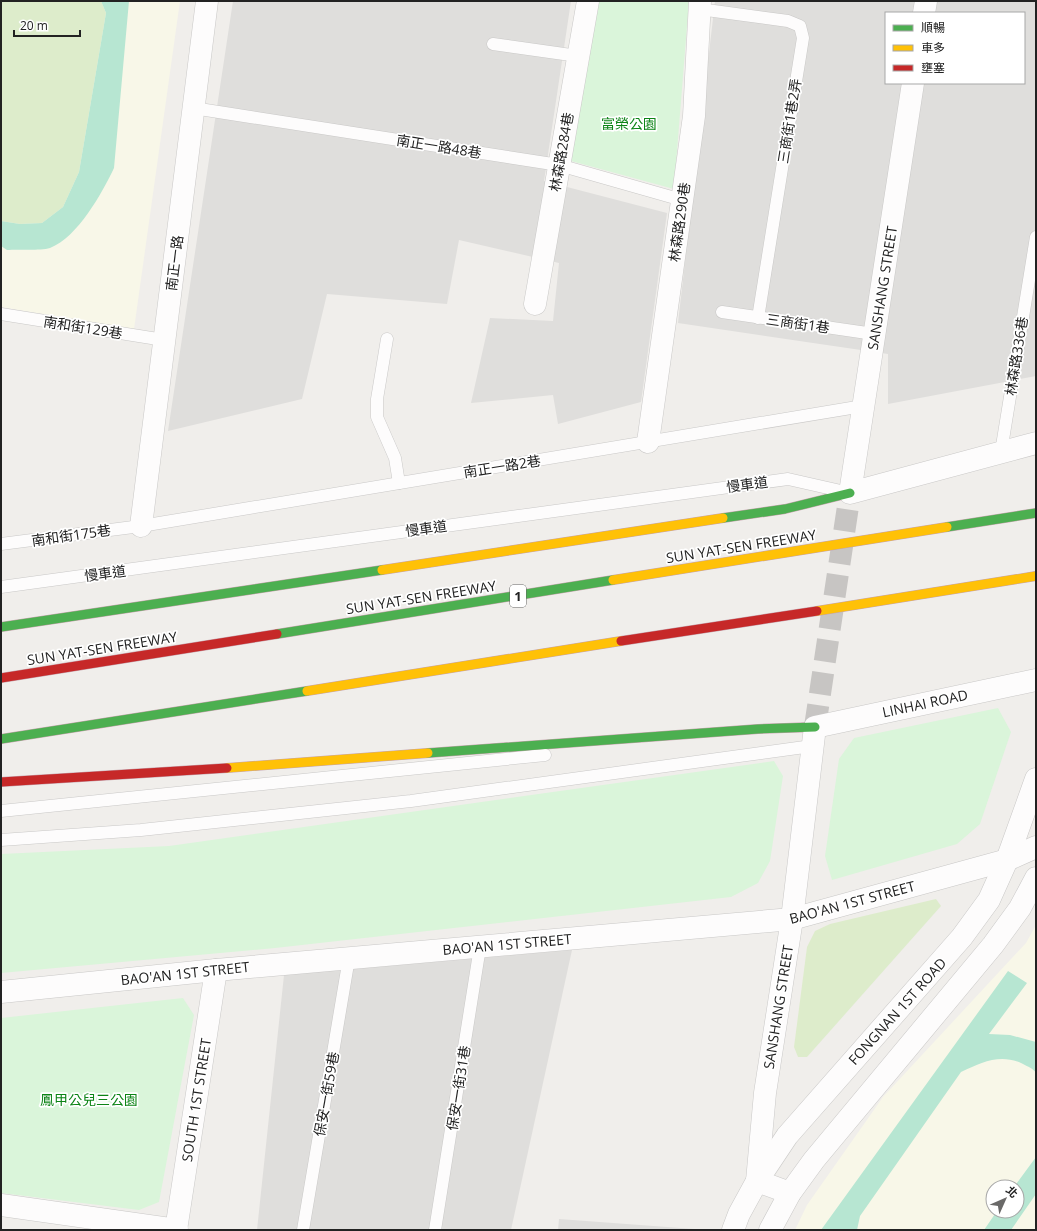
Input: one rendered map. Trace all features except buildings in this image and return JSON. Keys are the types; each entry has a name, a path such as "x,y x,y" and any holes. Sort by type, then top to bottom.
{"highway":[{"path":"1,627 785,508 850,493"},
{"name":"SUN YAT-SEN FREEWAY","path":"1,678 1036,513"},
{"path":"1,739 1036,576"},
{"path":"1,782 201,770 758,729 813,736"}],"street":[{"name":"南正一路","path":"141,526 207,1"},
{"name":"林森路284巷","path":"535,304 588,1"},
{"path":"924,12 926,1"},
{"name":"林森路290巷","path":"648,442 694,116 700,5"},
{"name":"SANSHANG STREET","path":"850,493 913,84"},
{"path":"850,493 1036,443"},
{"name":"LINHAI ROAD","path":"813,736 1036,680"},
{"name":"SANSHANG STREET","path":"757,1181 765,1092 792,919 813,736"},
{"name":"FONGNAN 1ST ROAD","path":"733,1230 739,1214 757,1181 787,1136 962,938 988,900 1007,860 1036,779"},
{"name":"BAO'AN 1ST STREET","path":"1,992 216,970 792,919 1007,860 1036,847"},
{"name":"FONGNAN 1ST ROAD","path":"770,1230 790,1193 814,1160 993,945 1020,908 1036,878"},
{"name":"SOUTH 1ST STREET","path":"176,1230 216,970"},
{"path":"757,1181 790,1193"},
{"path":"1,1205 176,1230"}],"lane":[{"name":"三商街1巷2弄","path":"700,5 788,21 800,26 803,38 758,318"},
{"path":"493,44 578,56"},
{"name":"南正一路48巷","path":"193,108 559,165 682,200"},
{"name":"林森路336巷","path":"1001,452 1036,237"},
{"name":"三商街1巷","path":"722,312 874,334"},
{"name":"南和街129巷","path":"1,314 164,340"},
{"path":"386,339 377,399 377,417 395,458 399,483"},
{"name":"南正一路2巷","path":"141,526 863,406"},
{"name":"慢車道","path":"1,587 788,479 850,493"},
{"name":"南和街175巷","path":"1,544 141,526"},
{"path":"1,811 813,736"},
{"path":"1,840 141,830 411,801 813,736"},
{"name":"保安一街31巷","path":"435,1230 480,947"},
{"name":"保安一街59巷","path":"303,1230 349,958"}],"shaded area":[{"path":"1,1 180,1 134,329 1,307"},
{"path":"233,1 571,1 544,181 667,213 641,402 558,424 553,395 471,403 490,318 553,321 559,263 459,240 447,304 327,294 302,399 168,431"},
{"path":"715,1 1036,1 1036,376 888,404 888,354 678,323"},
{"path":"1036,925 1036,1230 795,1230 807,1205 883,1097 1026,943"},
{"path":"572,950 511,1230 257,1230 284,975"},
{"path":"559,1219 694,1229 558,1230"}],"green space":[{"path":"2,1 101,1 106,13 79,172 63,207 42,223 20,224 1,221"},
{"path":"101,1 129,1 114,168 103,190 88,213 70,234 60,242 46,249 7,250 1,246 1,221 20,224 42,223 63,207 79,172 106,13"},
{"name":"富榮公園","path":"598,1 689,1 674,189 571,161"},
{"path":"998,708 1011,732 980,824 957,844 832,880 825,856 839,759 854,738"},
{"path":"774,761 783,776 770,861 758,883 731,897 275,948 1,973 1,854 169,846"},
{"path":"936,899 941,906 807,1057 798,1057 794,1047 807,947 815,931 830,924"},
{"path":"1008,971 1027,983 989,1034 1010,1035 1036,1042 1036,1073 1023,1064 1007,1059 984,1062 961,1072 860,1216 857,1230 821,1230"},
{"name":"鳳甲公兒三公園","path":"183,998 194,1015 159,1202 139,1210 1,1193 1,1018"},
{"path":"1036,1157 1036,1194 1025,1210 1025,1179 1020,1179"},
{"path":"992,1219 1019,1219 1011,1230 984,1230"}],"tunnel":[{"path":"815,727 850,493"}],"traffic: fast":[{"path":"723,518 785,509 850,493"},
{"path":"947,527 1036,513"},
{"path":"1,627 382,570"},
{"path":"277,634 613,580"},
{"path":"1,739 307,691"},
{"path":"428,753 758,729 815,727"}],"traffic: slow":[{"path":"382,570 723,518"},
{"path":"613,580 947,527"},
{"path":"817,611 1036,576"},
{"path":"307,691 621,641"},
{"path":"227,768 428,753"}],"traffic: jam":[{"path":"621,641 817,611"},
{"path":"1,678 277,634"},
{"path":"1,782 227,768"}]}
